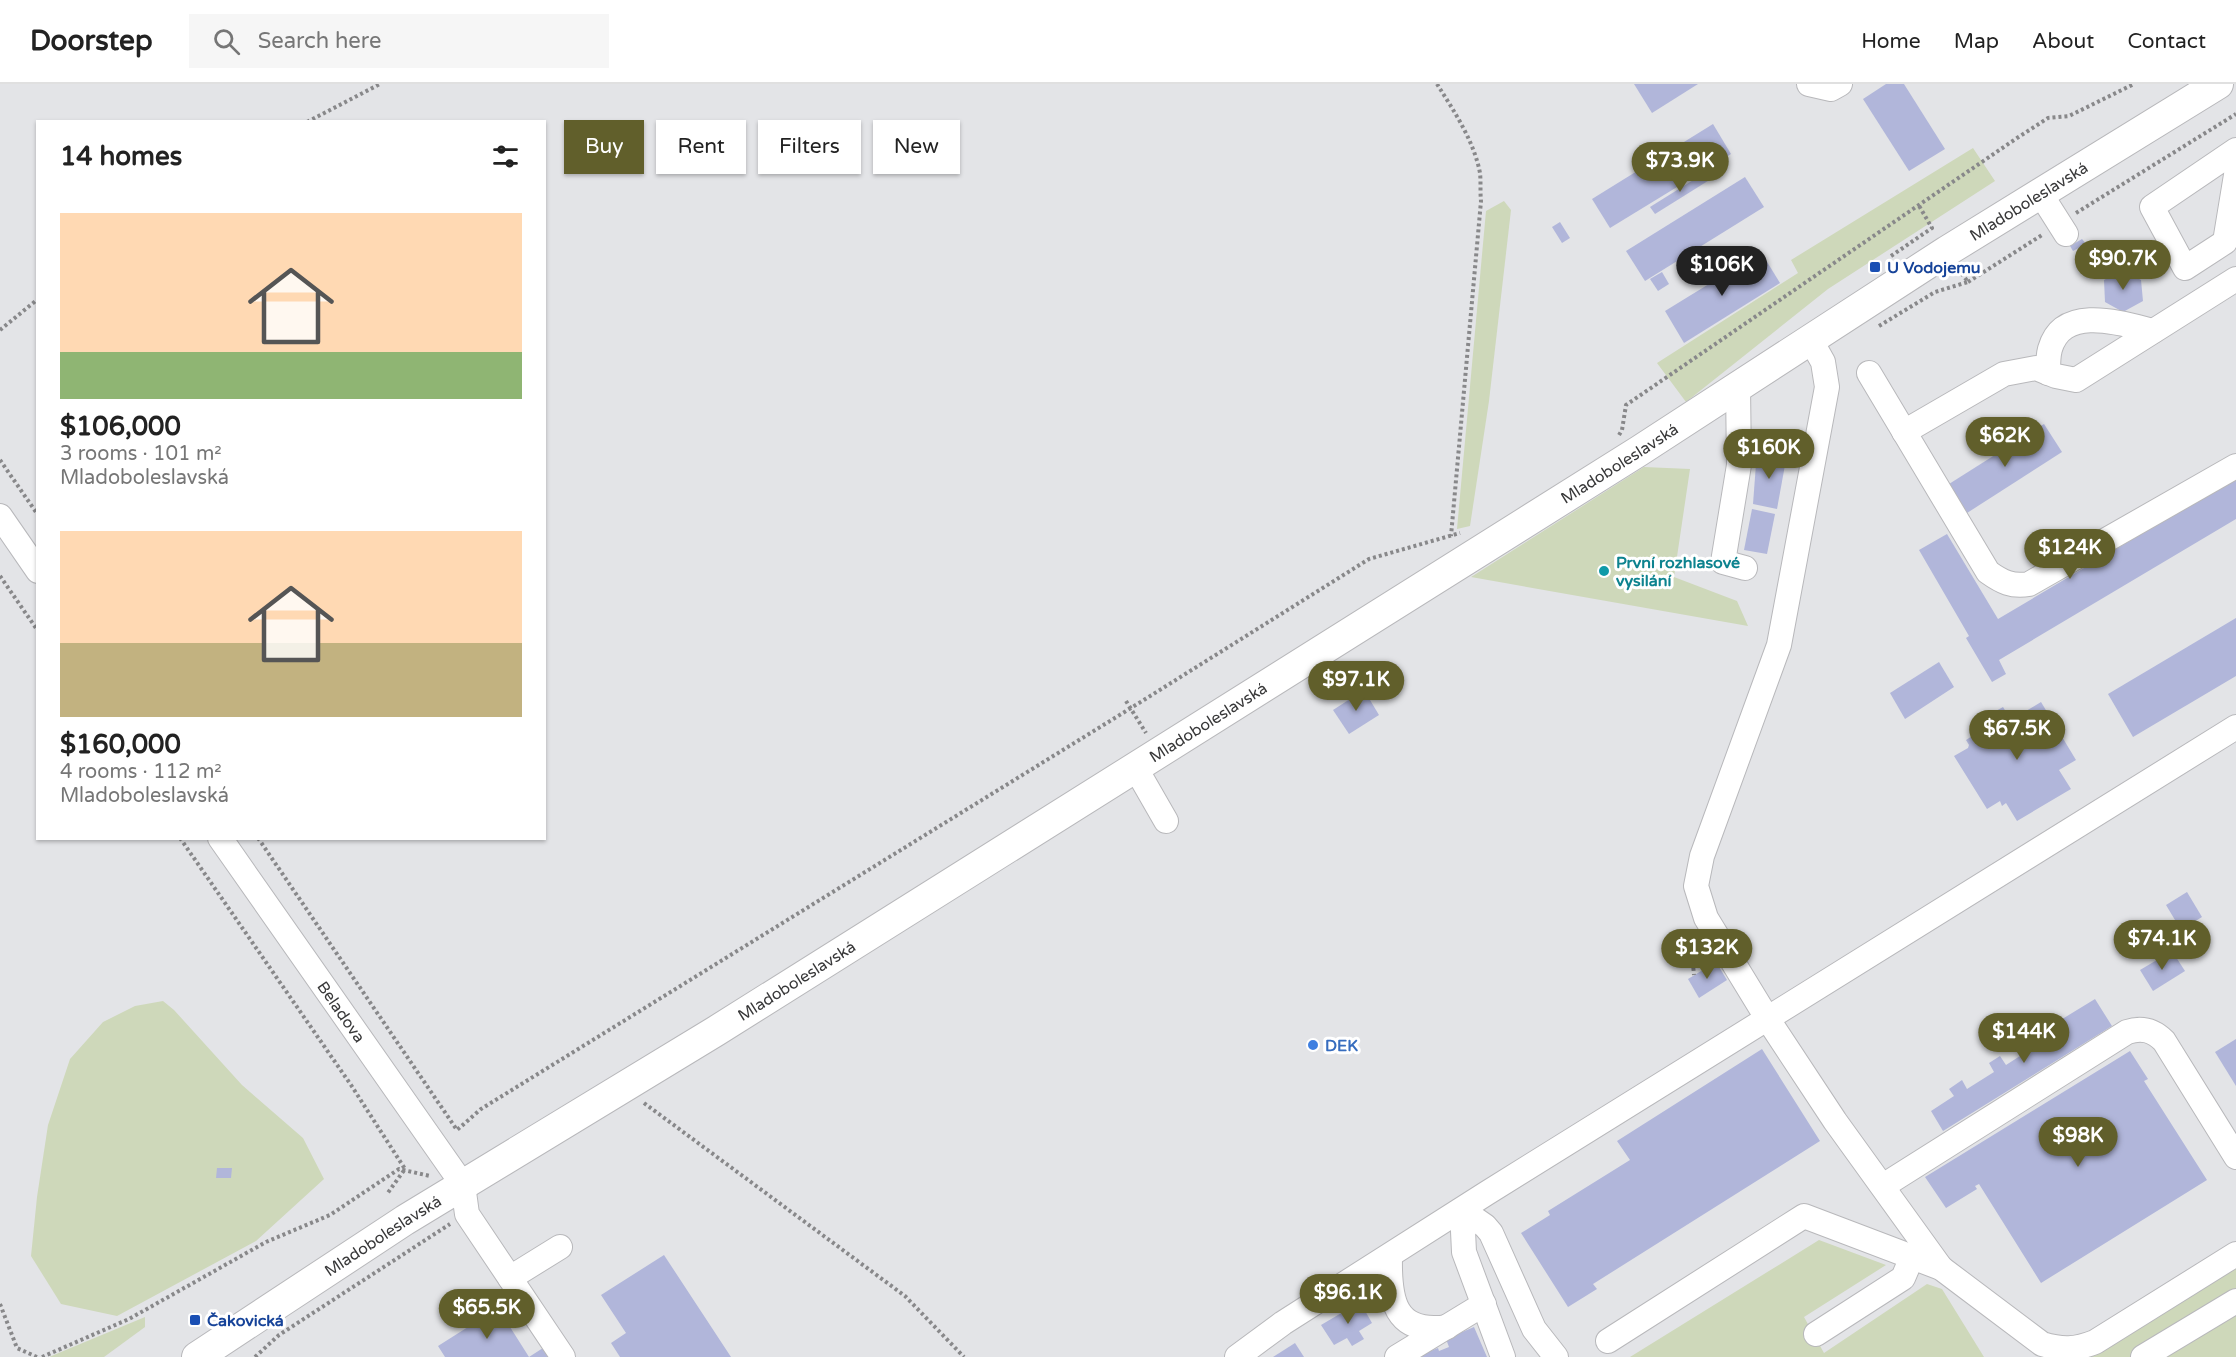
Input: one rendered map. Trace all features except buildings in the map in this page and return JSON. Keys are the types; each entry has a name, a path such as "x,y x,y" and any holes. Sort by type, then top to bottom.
{"main road":[{"name":"Mladoboleslavská","path":"197,1357 405,1220 465,1199 716,1031 1738,387 2040,193 2218,84"}],"street":[{"path":"1809,84 1831,89 1840,84"},
{"path":"2236,150 2152,207 2185,268 2225,242 2236,174"},
{"path":"2040,193 2063,229"},
{"path":"1904,432 2004,374 2036,368 2056,376 2076,380 2236,279"},
{"path":"2048,373 2050,349 2058,334 2073,322 2098,320 2118,322 2153,331"},
{"path":"1810,339 1823,362 1827,387 1779,645 1702,856 1696,886 1706,918 1767,1018 1835,1121 1941,1268"},
{"path":"1869,373 1988,572 2000,581 2015,586 2029,584 2236,466"},
{"path":"1738,387 1739,465 1723,562 1745,568"},
{"path":"0,516 36,568"},
{"path":"1237,1357 1284,1323 1462,1210 2236,727"},
{"path":"1147,760 1166,820"},
{"name":"Beladova","path":"221,840 465,1199 510,1278 563,1357"},
{"path":"1883,1186 2127,1032 2135,1030 2151,1031 2164,1041 2236,1157"},
{"path":"1462,1210 1464,1252 1503,1357"},
{"path":"1462,1210 1491,1233 1534,1329 1556,1357"},
{"path":"1608,1341 1804,1216 1941,1268 2042,1344 2060,1349 2078,1349 2095,1342 2236,1254"},
{"path":"510,1278 560,1247"},
{"path":"1390,1256 1389,1283 1398,1313 1421,1328 1447,1327"},
{"path":"1816,1334 1903,1278 1912,1257"},
{"path":"2143,1357 2236,1301"},
{"path":"1397,1357 1484,1304"}],"path":[{"path":"311,120 380,84"},
{"path":"1437,84 1471,145 1480,173 1481,201 1451,536"},
{"path":"1618,437 1622,430 1626,405 1986,157 2048,118 2069,116 2134,84"},
{"path":"1870,332 1935,292 1968,282 2063,229 2236,114"},
{"path":"1885,260 1932,228 1918,204"},
{"path":"1957,267 1968,282"},
{"path":"0,330 36,300"},
{"path":"0,460 36,512"},
{"path":"259,840 457,1130 481,1109 1369,559 1468,531"},
{"path":"0,576 36,628"},
{"path":"1126,700 1131,708 1147,760"},
{"path":"181,840 351,1085 405,1169"},
{"path":"642,1102 905,1296 963,1357"},
{"path":"42,1357 129,1319 266,1242 330,1215 399,1169 405,1169 465,1199 419,1244 279,1335 255,1357"},
{"path":"387,1194 405,1169"},
{"path":"0,1304 17,1348 37,1357"}],"green space":[{"path":"1973,148 1995,181 1828,289 1686,402 1657,363 1798,273 1791,260"},
{"path":"1504,201 1511,210 1489,401 1470,526 1457,529 1486,211"},
{"path":"1644,467 1690,469 1674,577 1737,601 1748,626 1471,577"},
{"path":"163,1001 174,1010 242,1085 303,1138 324,1179 256,1241 117,1316 61,1304 31,1256 48,1125 70,1059 103,1022 135,1006"},
{"path":"1819,1240 1886,1265 1804,1317 1824,1353 1927,1284 1942,1289 1984,1357 1630,1357"},
{"path":"2236,1264 2236,1293 2132,1357 2087,1357"},
{"path":"2236,1308 2236,1357 2155,1357"},
{"path":"145,1317 145,1327 104,1357 49,1357"}],"place":[{"name":"U Vodojemu","path":"1875,267"},
{"name":"První rozhlasové vysilání","path":"1604,571"},
{"name":"DEK","path":"1313,1045"},
{"name":"Čakovická","path":"195,1320"}]}
